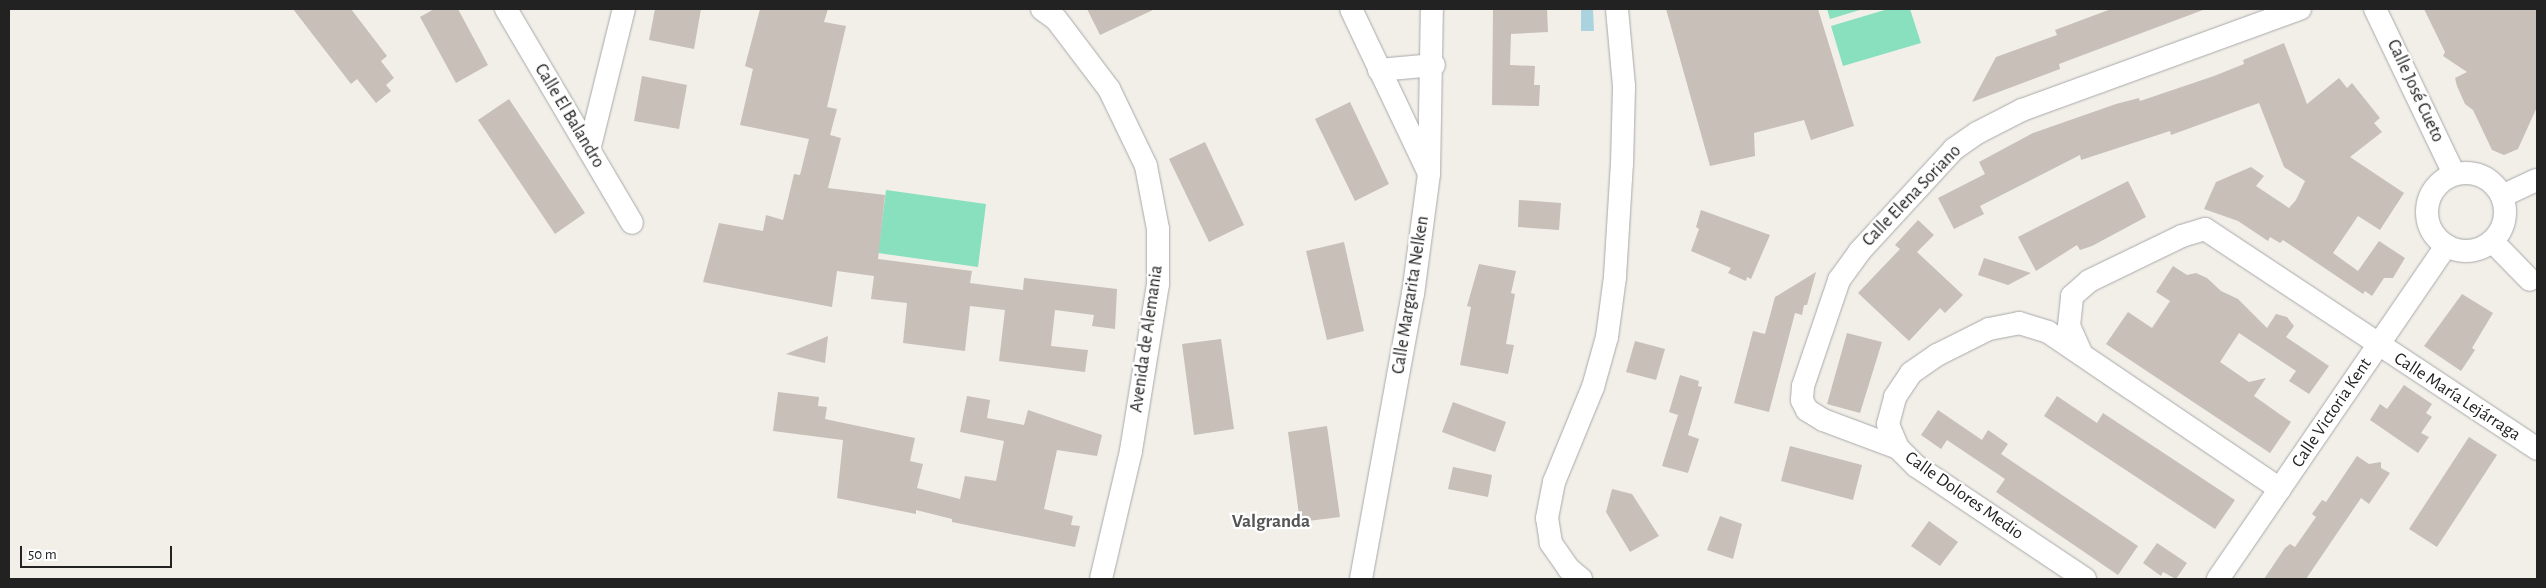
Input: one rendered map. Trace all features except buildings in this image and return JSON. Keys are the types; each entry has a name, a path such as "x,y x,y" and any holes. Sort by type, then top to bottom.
{"street":[{"name":"Calle El Balandro","path":"506,9 632,223"},
{"path":"588,150 624,9"},
{"name":"Avenida de Alemania","path":"1042,9 1056,19 1109,90 1146,166 1158,229 1158,284 1130,451 1101,579"},
{"path":"1351,9 1429,174"},
{"name":"Calle Margarita Nelken","path":"1361,579 1413,294 1429,174 1434,65 1432,9"},
{"path":"1581,579 1569,569 1552,543 1547,518 1554,482 1594,386 1607,336 1615,277 1622,164 1624,86 1617,9"},
{"name":"Calle Elena Soriano","path":"1898,448 1823,420 1807,410 1802,400 1802,386 1840,280 1859,252 1954,149 2022,110 2300,9"},
{"name":"Calle José Cueto","path":"2376,9 2454,174"},
{"path":"1379,70 1434,65"},
{"path":"2454,174 2482,175 2495,185 2502,196 2506,211 2504,224 2492,241 2479,249 2465,251 2446,246 2435,236 2428,224 2426,206 2436,187 2454,174"},
{"path":"2502,196 2537,180"},
{"path":"2082,355 2069,326 2072,296 2089,281 2182,236 2205,228 2378,345"},
{"path":"2492,241 2530,280"},
{"name":"Calle Victoria Kent","path":"2218,579 2446,246"},
{"name":"Calle Dolores Medio","path":"2085,579 1916,466 1898,448 1888,424 1895,397 1911,373 1937,355 1989,329 2019,323 2048,332 2280,489"},
{"name":"Calle María Lejárraga","path":"2378,345 2537,450"}],"green space":[{"path":"1827,9 1863,9 1830,19"},
{"path":"1888,9 1910,9 1921,43 1843,66 1831,26"},
{"path":"886,190 986,204 978,267 878,253"}],"water":[{"path":"1581,9 1593,9 1594,31 1581,31"}],"district":[{"name":"Valgranda","path":"1271,522"}]}
